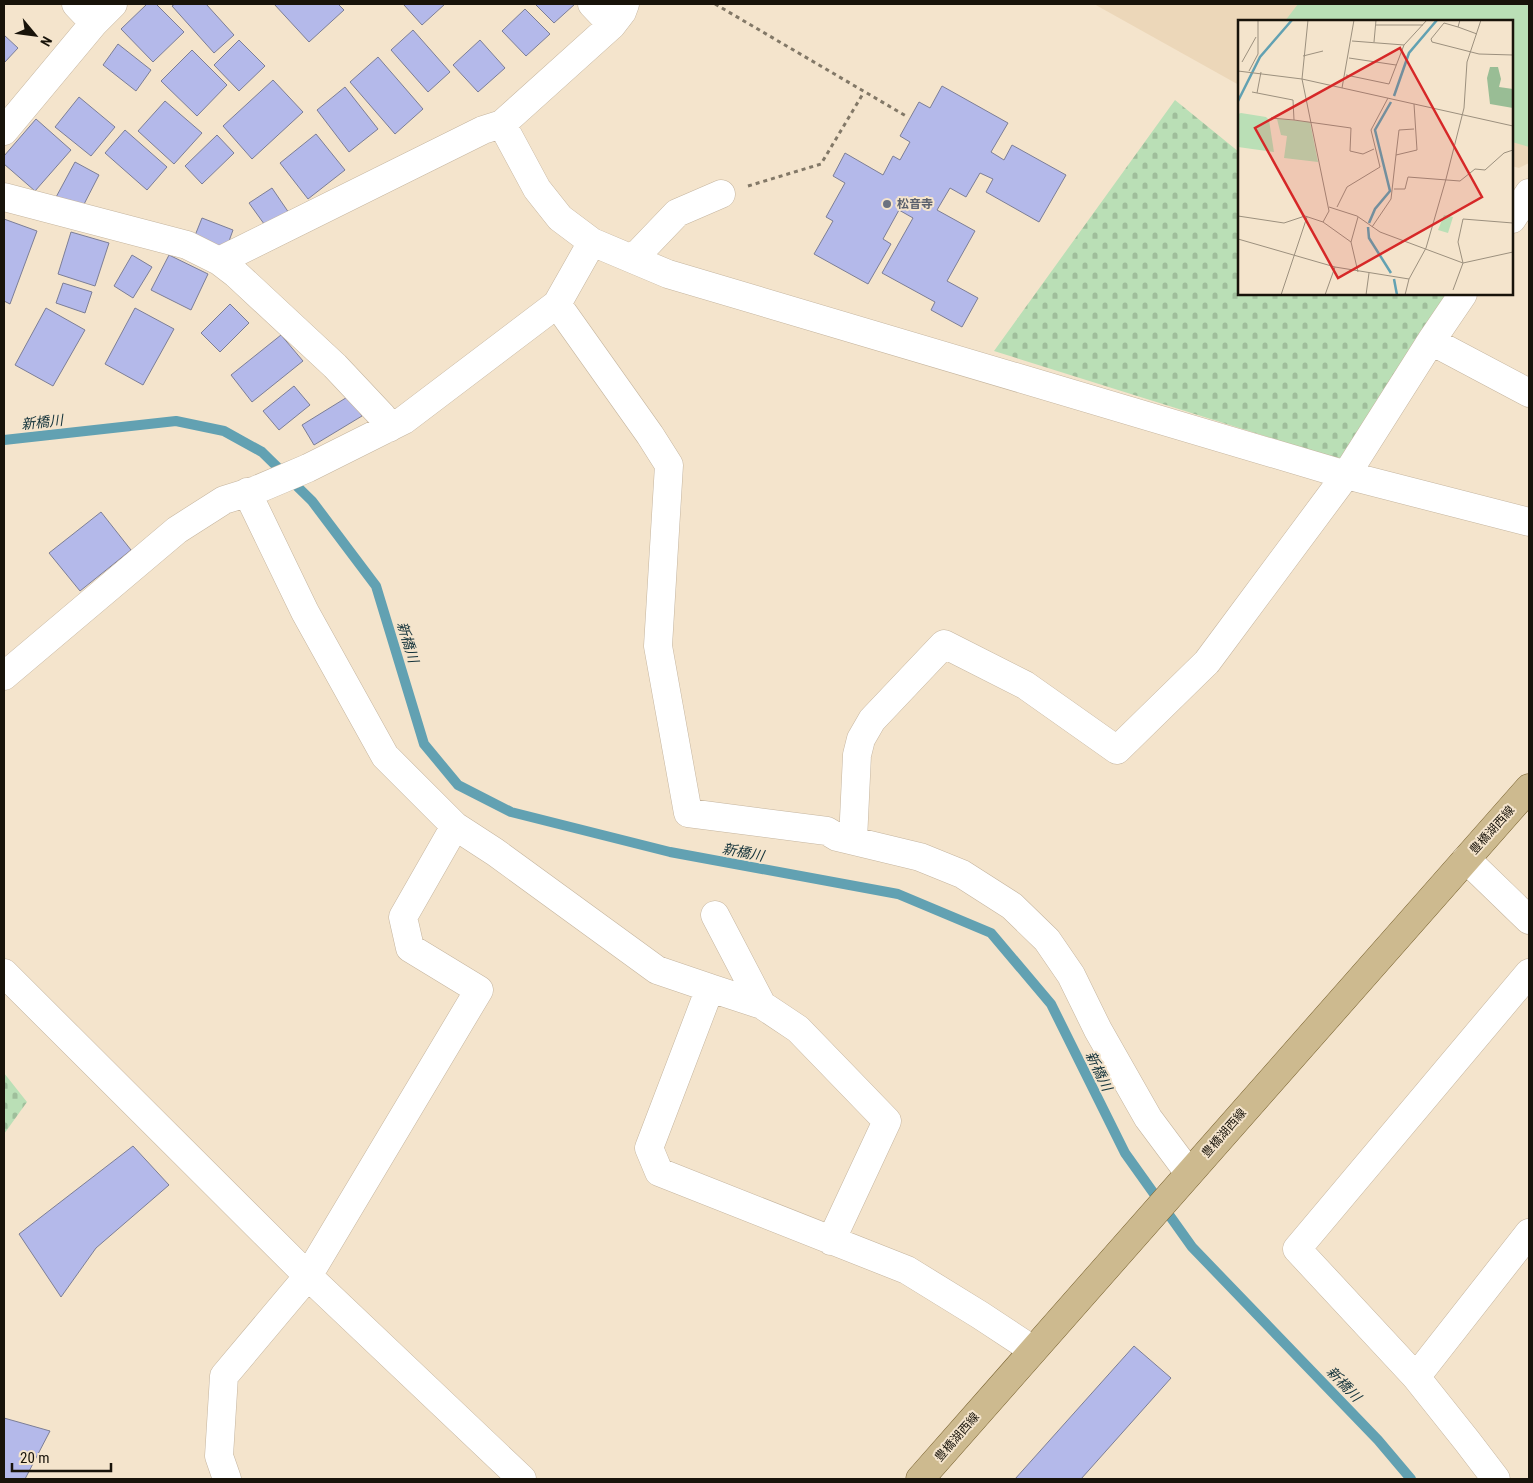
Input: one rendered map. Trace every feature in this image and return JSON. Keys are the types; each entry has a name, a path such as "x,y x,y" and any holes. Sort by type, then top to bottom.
{"main road":[{"name":"豊橋湖西線","path":"920,1479 1529,788"}],"street":[{"path":"4,131 85,14 113,4"},
{"path":"219,261 483,130 502,124 618,14 592,4"},
{"path":"502,124 537,189 560,218 592,242 633,259 677,276 1346,475 1529,522"},
{"path":"1513,217 1529,193"},
{"path":"633,259 677,213 722,194"},
{"path":"4,197 187,246 219,261 236,274 335,366 382,416 389,428"},
{"path":"4,676 176,530 224,500 252,491 308,468 404,420 557,304 592,242"},
{"path":"853,840 857,755 861,739 872,720 944,644 1025,685 1117,750 1207,662 1346,475 1462,295"},
{"path":"557,304 650,435 669,465 658,646 688,813 827,830 838,837 920,857 962,874 1012,906 1047,940 1071,975 1098,1030 1148,1118 1186,1176"},
{"path":"1431,342 1529,393"},
{"path":"252,491 305,612 385,756 454,826 495,852 657,970 762,1005 798,1029 887,1122 831,1241"},
{"path":"227,1479 219,1456 224,1376 308,1276 479,990 410,948 403,917 454,826"},
{"path":"1466,859 1529,920"},
{"path":"715,916 762,1005"},
{"path":"4,973 308,1276 522,1479"},
{"path":"1496,1479 1416,1377 1297,1249 1529,973"},
{"path":"710,988 649,1148 659,1172 907,1270 1034,1350"},
{"path":"1416,1377 1529,1232"}],"path":[{"path":"715,4 906,116"},
{"path":"722,194 821,164 864,92"}],"shaded area":[{"path":"1094,4 1529,4 1529,163 1519,168 1513,166 1513,20 1238,20 1238,84"}],"green space":[{"path":"1298,4 1529,4 1529,147 1513,142 1513,20 1286,20"},
{"path":"1175,100 1238,151 1238,295 1449,295 1341,460 994,351"},
{"path":"4,1073 27,1102 4,1134"}],"building":[{"path":"147,4 156,4 184,32 153,62 121,29"},
{"path":"175,4 206,4 234,35 214,53 172,6"},
{"path":"274,4 338,4 344,10 309,42"},
{"path":"445,4 422,25 404,5"},
{"path":"535,4 575,4 554,23"},
{"path":"525,9 550,34 526,56 502,31"},
{"path":"413,30 450,72 428,92 391,50"},
{"path":"4,35 18,48 4,63"},
{"path":"239,40 265,66 239,91 214,65"},
{"path":"480,40 505,68 478,92 453,65"},
{"path":"118,44 151,70 136,91 103,65"},
{"path":"192,50 227,85 197,116 161,81"},
{"path":"378,57 423,109 395,134 350,82"},
{"path":"273,80 303,112 252,159 223,126"},
{"name":"松音寺","path":"942,86 1008,123 991,152 1004,160 1012,145 1066,175 1039,222 986,192 993,179 980,173 966,197 950,188 937,210 975,231 947,281 978,298 962,327 931,310 935,302 882,273 913,218 899,210 883,239 891,244 868,284 814,254 833,221 826,217 845,183 833,176 845,153 883,175 893,156 900,160 910,142 900,136 919,102 930,108"},
{"path":"345,87 378,129 349,152 317,110"},
{"path":"79,97 115,127 91,156 55,127"},
{"path":"165,101 202,133 174,164 138,131"},
{"path":"36,119 71,150 35,191 4,164 4,156"},
{"path":"125,130 167,167 147,190 105,153"},
{"path":"316,134 345,170 308,199 280,163"},
{"path":"217,135 234,153 202,184 185,166"},
{"path":"75,162 99,175 80,212 55,199"},
{"path":"272,188 289,213 267,228 249,203"},
{"path":"202,218 233,230 224,255 192,243"},
{"path":"4,219 37,231 10,304 4,301"},
{"path":"71,232 109,243 95,286 58,274"},
{"path":"132,255 152,267 133,298 114,286"},
{"path":"169,255 208,274 191,310 151,290"},
{"path":"63,283 92,292 85,313 56,303"},
{"path":"230,304 249,323 220,352 201,333"},
{"path":"46,308 85,330 53,386 15,365"},
{"path":"135,308 174,329 143,385 105,364"},
{"path":"281,335 303,361 252,402 231,375"},
{"path":"294,386 310,405 279,430 263,411"},
{"path":"349,396 362,416 314,445 302,425"},
{"path":"101,512 131,550 80,591 49,553"},
{"path":"133,1146 169,1185 96,1248 61,1297 19,1234"},
{"path":"1134,1346 1171,1378 1081,1479 1015,1479"},
{"path":"4,1418 50,1431 25,1479 4,1479"}],"waterway":[{"name":"新橋川","path":"4,440 176,421 224,431 262,452 312,501 376,586 424,744 458,785 511,812 670,852 898,894 991,933 1051,1004 1125,1153 1192,1247 1378,1440 1411,1479"}],"place":[{"name":"松音寺","path":"887,204"}]}
